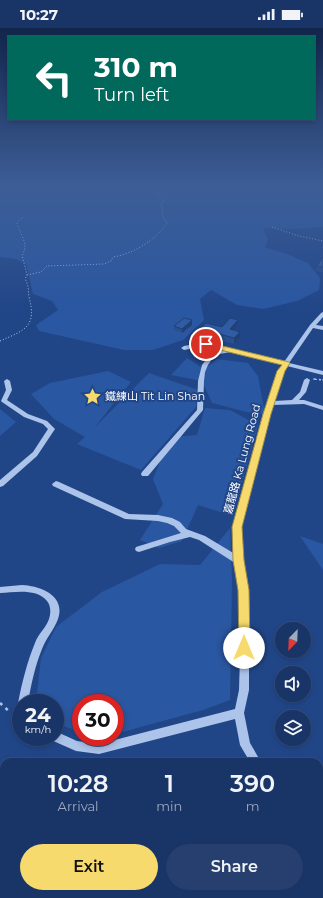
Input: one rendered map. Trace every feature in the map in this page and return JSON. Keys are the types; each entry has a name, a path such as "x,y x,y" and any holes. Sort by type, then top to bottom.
{"street":[{"name":"嘉龍路 Ka Lung Road","path":"253,758 245,745 239,713 244,690 245,621 244,590 238,560 237,527 280,375 286,363 312,326 323,314"},
{"path":"312,326 323,328"},
{"path":"184,348 206,344 323,373"},
{"path":"145,474 200,410 200,376 205,363 216,353 229,350"},
{"path":"295,401 303,392 307,380"},
{"path":"0,484 35,454 52,429 47,422 23,413 18,408 4,401 9,390 7,381"},
{"path":"272,400 304,402 323,408"},
{"path":"56,484 128,517 169,520 177,524 182,532 202,538 238,560"},
{"path":"139,549 169,538 190,534"},
{"path":"0,590 32,589 42,592 50,598 55,607 53,620 42,636 34,657 25,694"},
{"path":"64,740 76,746 99,749 239,713"}],"path":[{"path":"0,341 20,331 32,322 33,315 27,293 28,284 25,279 27,275 22,255 27,251 27,246 17,227"},
{"path":"27,275 41,272 48,266 104,264 111,261 113,256 120,256 141,247 148,240 156,237 164,227"},
{"path":"272,227 299,236 323,241"},
{"path":"307,380 323,380"},
{"path":"0,703 12,711"}],"shaded area":[{"path":"0,227 323,227 293,229 265,228 264,232 268,239 265,247 308,263 320,278 319,290 297,301 263,309 237,305 211,290 200,299 204,320 183,340 153,350 124,350 39,331 36,325 58,310 52,301 33,294 26,264 16,259 0,257"},
{"path":"187,358 204,369 217,359 248,363 258,376 265,414 247,412 212,403 202,381 171,375"},
{"path":"108,371 131,382 94,428 149,373 198,390 196,407 141,470 77,444 85,437 54,419 31,394 50,383"},
{"path":"205,408 230,410 258,425 233,516 198,505 182,541 159,548 140,540 163,504 153,479 161,459 174,437 197,435"},
{"path":"0,409 16,422 0,436"},
{"path":"230,528 232,582 230,700 203,710 124,732 124,694 72,694 72,729 64,726 64,694 37,694 41,658 56,627 102,592 160,564 200,565"},
{"path":"300,536 323,544 323,570"}],"building":[{"path":"323,257 323,267 317,266"},
{"path":"184,318 192,320 182,329 174,326"},
{"path":"230,318 238,320 230,329 240,332 234,338 200,329 206,323 222,327"}],"place":[{"name":"鐵練山 Tit Lin Shan","path":"92,396"}],"route":[{"path":"206,344 286,363 281,371 267,414 237,527 238,560 244,590 244,648"}]}
